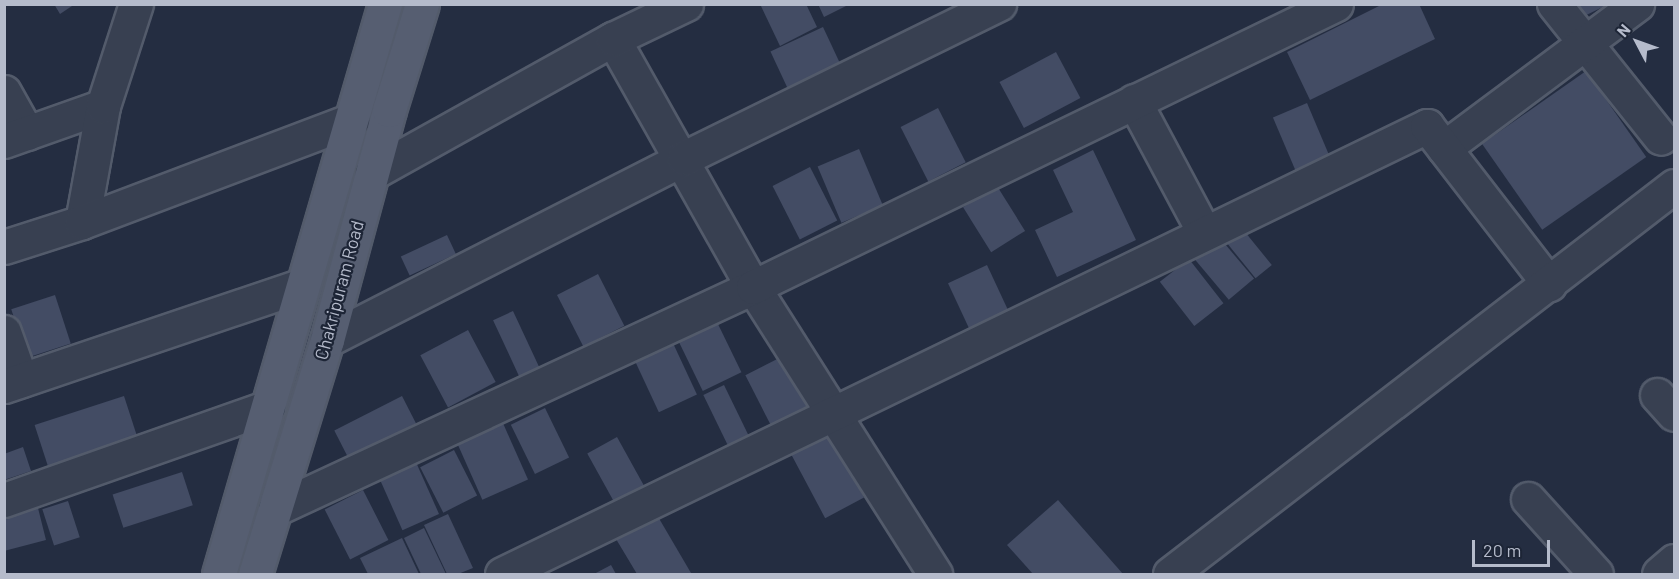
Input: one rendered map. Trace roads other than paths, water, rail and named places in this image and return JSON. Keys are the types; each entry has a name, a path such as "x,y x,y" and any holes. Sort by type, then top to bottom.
{"main road":[{"name":"Chakripuram Road","path":"219,574 386,4"},
{"name":"Chakripuram Road","path":"255,574 327,340 372,173 422,4"}],"street":[{"path":"82,222 103,106 136,4"},
{"path":"372,173 613,39 686,4"},
{"path":"327,340 684,158 999,4"},
{"path":"275,509 753,287 1336,4"},
{"path":"1554,4 1661,138"},
{"path":"1444,148 1637,4"},
{"path":"613,39 684,158 753,287 837,415 935,574"},
{"path":"4,92 16,137 103,106"},
{"path":"1134,101 1204,232"},
{"path":"4,247 82,222 352,120"},
{"path":"502,574 837,415 1204,232 1426,126 1548,284"},
{"path":"1170,574 1674,186"},
{"path":"4,332 13,383 302,285"},
{"path":"4,500 268,407"},
{"path":"1528,498 1596,574"},
{"path":"1659,574 1674,561"}]}
